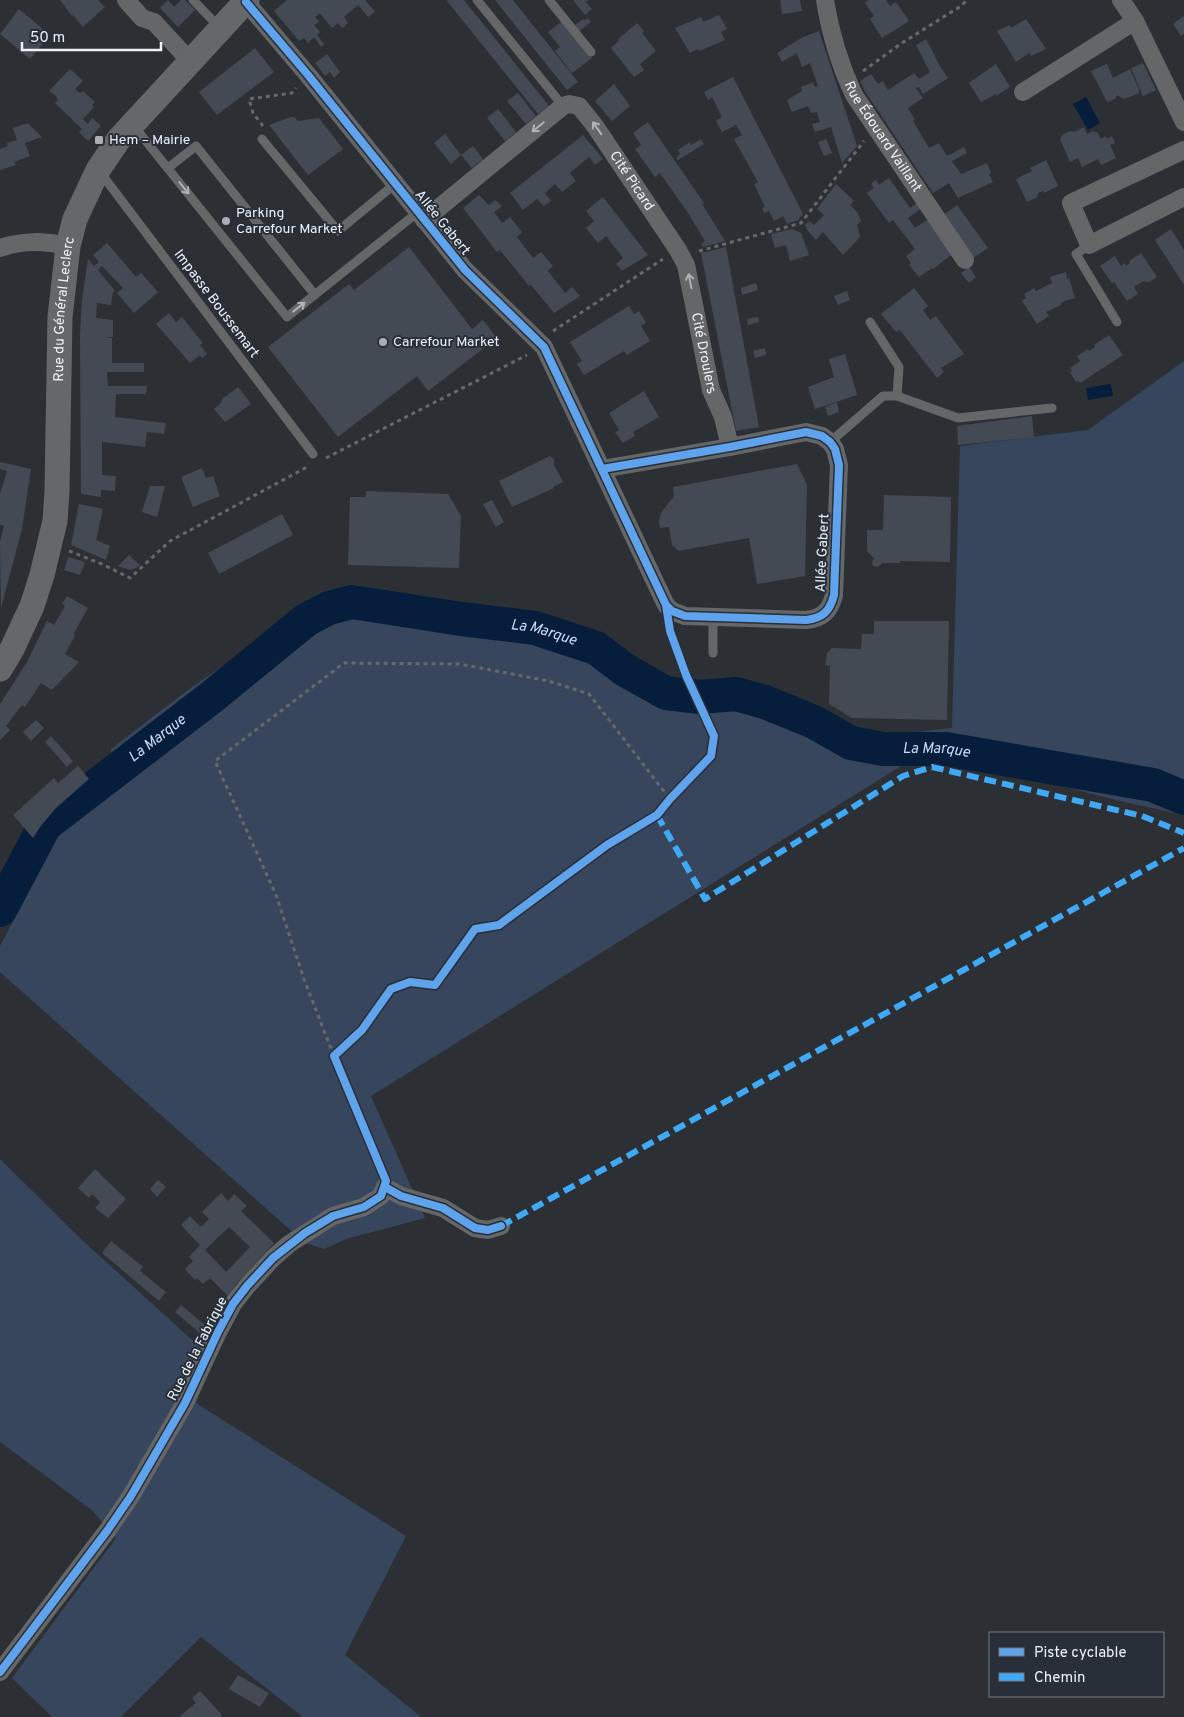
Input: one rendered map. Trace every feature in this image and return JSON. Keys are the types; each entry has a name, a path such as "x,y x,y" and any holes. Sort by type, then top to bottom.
{"street":[{"path":"126,0 142,18 154,22 190,62"},
{"name":"Rue Édouard Vaillant","path":"825,0 832,36 848,82 875,127 965,260"},
{"path":"1121,0 1135,20 1184,122"},
{"name":"Rue du Général Leclerc","path":"0,669 22,629 32,606 55,521 60,317 68,246 81,206 108,152 132,123 246,1"},
{"name":"Allée Gabert","path":"246,1 472,278 541,344 666,606 672,611 685,616 806,620 820,617 827,612 832,605 834,596 838,465 835,449 830,442"},
{"path":"1023,92 1135,20"},
{"path":"421,216 571,106"},
{"name":"Cité Picard","path":"571,106 595,126 680,253"},
{"path":"1184,150 1071,203 1089,245 1184,197"},
{"path":"0,248 28,241 50,242 68,246"},
{"name":"Cité Droulers","path":"680,253 688,273 712,390 723,417 730,447"},
{"path":"602,469 806,432 822,436 830,442"},
{"name":"Rue de la Fabrique","path":"0,1672 122,1510 185,1402 229,1311 246,1286 273,1258 289,1244 333,1216 364,1207 381,1196 385,1186 401,1196 443,1208 476,1228 488,1230 501,1226"}],"lane":[{"path":"193,0 220,28"},
{"path":"477,0 571,106"},
{"path":"549,0 592,52"},
{"path":"132,123 287,317 421,216"},
{"path":"262,140 338,231 395,184"},
{"path":"168,168 196,146 315,295"},
{"name":"Impasse Boussemart","path":"98,170 312,454"},
{"path":"1089,245 1076,254 1117,322"},
{"path":"870,322 898,368 897,396"},
{"path":"830,442 883,396 897,396 958,418 1052,408"},
{"path":"713,617 713,653"}],"path":[{"path":"848,82 902,43 968,0"},
{"path":"262,140 265,129 253,113 248,99 292,93 308,75"},
{"path":"324,458 541,344 680,253 801,223 875,127"},
{"path":"50,544 102,564 130,578 170,540 316,463"},
{"path":"334,1056 305,982 276,894 214,761 344,663 459,664 549,681 589,694 670,799"}],"shaded area":[{"path":"1086,97 1100,123 1088,130 1073,104"},
{"path":"1184,361 1184,815 1116,800 996,769 914,758 371,1096 425,1218 346,1239 324,1249 305,1243 0,972 0,946 58,835 114,790 111,749 192,687 327,596 399,598 583,631 636,668 671,685 781,696 871,737 952,728 960,446 1088,430"},
{"path":"1110,384 1113,396 1088,400 1086,388"},
{"path":"0,1159 82,1240 213,1359 196,1403 406,1536 345,1655 421,1717 303,1717 201,1637 121,1717 52,1717 12,1678 116,1538 93,1511 0,1442"}],"building":[{"path":"60,0 98,0 105,7 83,27"},
{"path":"168,0 174,7 181,0 185,0 195,10 178,27 160,8"},
{"path":"287,0 365,0 375,12 368,17 358,5 344,17 348,23 342,28 338,23 332,28 320,13 315,17 319,22 314,25 320,32 317,35 324,44 321,47 314,37 308,43 304,38 299,41 274,11"},
{"path":"448,0 464,0 549,106 538,114"},
{"path":"495,0 513,0 578,82 567,90"},
{"path":"573,0 589,0 586,2 592,9 585,15"},
{"path":"780,0 800,0 802,11 782,14"},
{"path":"869,0 886,0 890,6 896,2 909,21 882,38 870,19 874,16 865,3"},
{"path":"19,9 50,35 30,59 0,34"},
{"path":"719,15 727,29 721,32 725,40 690,53 675,28 701,17 703,22"},
{"path":"1184,16 1184,34 1181,36 1173,24"},
{"path":"588,18 591,22 578,32 574,26 583,19"},
{"path":"1026,19 1046,49 1031,56 1029,53 1016,62 997,31 1010,25 1011,28"},
{"path":"562,21 592,58 572,73 555,51 560,47 548,32"},
{"path":"637,23 656,51 640,64 644,70 634,77 611,48 619,41 618,39"},
{"path":"819,31 857,146 842,163 831,127 815,132 812,124 820,122 817,112 811,113 808,106 792,112 787,100 802,91 801,87 813,82 815,87 818,86 810,63 802,67 797,53 782,62 777,53 803,37"},
{"path":"926,39 948,78 923,94 919,87 916,88 923,98 908,108 915,120 913,121 929,148 939,143 947,156 964,147 967,153 952,161 961,174 987,163 993,182 958,198 949,183 933,193 866,93 860,81 871,74 878,84 883,81 888,90 914,73 919,79 930,72 916,45"},
{"path":"255,48 274,72 217,115 199,92"},
{"path":"327,54 340,72 334,78 330,72 325,76 315,63"},
{"path":"1143,63 1156,90 1143,96 1131,68"},
{"path":"996,64 1010,87 996,96 996,94 981,102 969,83"},
{"path":"1107,64 1113,78 1130,69 1139,93 1124,99 1117,95 1115,99 1107,102 1091,71"},
{"path":"70,69 83,81 75,89 80,93 83,91 95,102 92,105 94,107 83,119 88,124 92,118 101,126 88,141 79,132 82,129 55,103 58,100 56,96 49,91"},
{"path":"733,77 803,214 798,220 787,224 783,216 774,221 769,211 764,213 762,208 765,207 754,184 758,182 734,139 742,135 736,125 722,132 716,121 722,117 712,97 708,100 704,92"},
{"path":"614,84 630,106 612,121 595,101"},
{"path":"518,93 536,116 526,124 507,101"},
{"path":"498,109 516,132 505,141 487,118"},
{"path":"291,117 298,121 319,118 343,149 308,175 269,125"},
{"path":"648,122 704,203 702,204 725,241 703,247 701,244 705,241 688,213 660,173 655,177 635,149 641,145 633,133"},
{"path":"28,123 42,137 25,143 30,156 14,162 16,165 0,170 0,149 8,146 7,143 17,140 13,128"},
{"path":"1084,127 1087,134 1093,131 1098,133 1101,139 1106,136 1107,139 1112,136 1115,143 1110,145 1116,158 1101,165 1098,159 1082,167 1078,158 1070,162 1060,139 1062,135 1070,131 1074,132"},
{"path":"445,134 461,155 451,164 434,143"},
{"path":"583,135 603,159 595,165 589,157 570,173 576,181 562,192 555,184 545,193 551,201 544,206 537,199 523,210 510,193"},
{"path":"701,139 704,144 678,160 676,158 680,154 678,150 690,142 691,145"},
{"path":"826,139 832,153 824,156 818,142"},
{"path":"473,146 483,159 472,168 461,155"},
{"path":"1046,160 1058,186 1044,193 1043,191 1038,193 1037,197 1027,202 1016,179 1032,171 1030,168"},
{"path":"889,178 910,208 919,202 923,207 908,218 915,228 930,218 955,252 919,277 909,265 911,263 906,256 915,249 893,220 889,223 867,193 874,188 871,184 876,180 879,185"},
{"path":"836,184 854,201 850,205 858,213 861,221 857,225 860,237 843,255 823,232 816,240 805,225 809,221 814,225 824,215 817,209"},
{"path":"479,195 489,205 495,200 502,206 494,212 502,223 510,217 522,232 517,237 533,258 541,252 553,266 548,271 565,293 572,287 580,296 554,313 500,250 497,252 463,208"},
{"path":"603,197 648,255 622,271 616,264 623,258 606,236 598,243 586,228 594,221 586,211"},
{"path":"957,205 988,248 972,259 942,216"},
{"path":"792,229 801,233 809,255 790,261 786,245 775,248 771,234"},
{"path":"1171,229 1184,250 1184,285 1155,240"},
{"path":"107,243 136,277 141,273 158,292 134,313 117,293 123,288 102,266 98,270 115,291 113,292 111,305 97,303 96,318 113,320 113,337 104,337 112,338 112,363 144,363 144,372 107,372 108,386 147,386 146,394 116,394 115,417 166,423 164,434 147,432 145,447 102,442 102,475 116,476 115,491 101,490 101,497 81,494 80,334 82,300 88,259 94,266 99,262 93,255"},
{"name":"Carrefour Market","path":"409,247 472,329 483,320 497,338 428,391 417,376 338,437 268,347 349,284 354,290"},
{"path":"726,247 759,427 736,431 701,253"},
{"path":"1141,253 1157,277 1149,282 1144,281 1134,287 1138,294 1127,301 1100,266 1115,256 1121,266 1125,263 1126,266 1130,263 1129,261"},
{"path":"969,267 976,277 969,283 961,273"},
{"path":"1066,272 1075,298 1062,302 1061,305 1046,312 1049,316 1037,324 1022,301 1026,298 1024,294 1034,288 1036,291 1052,283 1050,277"},
{"path":"756,283 758,290 742,295 741,288"},
{"path":"914,288 928,306 923,310 930,320 936,316 964,354 941,368 944,372 937,378 900,330 896,332 881,314"},
{"path":"847,291 850,300 838,305 834,296"},
{"path":"629,306 634,314 639,311 646,323 641,326 650,341 627,355 624,351 584,375 577,364 582,361 570,342"},
{"path":"169,313 176,322 182,317 203,343 200,345 207,354 202,358 200,355 190,363 156,324"},
{"path":"758,317 759,322 748,325 747,319"},
{"path":"1109,335 1123,355 1080,383 1076,382 1070,372 1072,371 1070,368 1080,361 1077,356 1088,349 1089,351 1095,347 1094,345"},
{"path":"765,348 766,355 755,358 753,351"},
{"path":"845,354 857,395 815,409 808,387 834,377 829,359"},
{"path":"238,387 251,404 225,422 214,409 222,402 221,400"},
{"path":"644,391 659,417 633,432 635,436 623,443 615,432 619,430 609,413"},
{"path":"837,402 839,412 828,416 825,407"},
{"path":"1032,416 1034,437 958,445 957,426"},
{"path":"550,456 554,459 554,465 563,482 512,507 499,481"},
{"path":"0,462 31,469 22,529 1,608 0,542 4,526 0,525 0,494 7,471 0,469"},
{"path":"797,464 807,485 805,576 757,584 749,538 679,551 672,545 669,527 660,528 661,513 674,496 673,487"},
{"path":"202,468 206,478 213,476 220,496 193,507 181,477"},
{"path":"150,486 165,486 157,517 142,512"},
{"path":"366,491 448,494 461,516 459,568 348,565 350,497 366,497"},
{"path":"884,495 951,497 950,562 900,561 900,563 882,563 878,567 873,566 874,558 867,551 867,530 883,530"},
{"path":"492,500 504,522 496,527 483,504"},
{"path":"79,504 103,509 96,540 110,546 106,560 71,545"},
{"path":"282,514 293,535 219,574 208,553"},
{"path":"129,555 140,565 130,570 118,566"},
{"path":"68,557 85,562 80,575 64,570"},
{"path":"67,596 88,608 65,654 79,662 52,690 41,683 25,707 22,705 6,726 10,730 0,740 0,704 27,662 47,621 54,625 65,606 62,604"},
{"path":"874,621 949,621 947,720 852,718 829,704 830,666 825,665 827,653 832,648 861,649 862,634 874,634"},
{"path":"36,720 44,728 31,741 23,732"},
{"path":"51,736 73,761 67,767 45,742"},
{"path":"78,766 89,779 56,808 33,838 13,815 54,778 58,783"},
{"path":"95,1169 126,1199 108,1218 95,1208 100,1202 92,1194 89,1198 78,1188"},
{"path":"158,1180 166,1187 157,1197 150,1189"},
{"path":"221,1193 228,1201 234,1194 247,1206 241,1211 274,1243 237,1283 228,1296 210,1278 203,1284 197,1278 195,1280 185,1269 193,1261 189,1257 200,1245 181,1225 190,1216 201,1227 209,1219 202,1212","holes":["229,1227 250,1247 226,1272 205,1250"]},
{"path":"111,1241 143,1267 140,1271 166,1292 159,1301 102,1253"},
{"path":"181,1305 207,1327 201,1334 175,1312"},
{"path":"238,1675 269,1693 260,1707 229,1689"},
{"path":"200,1691 222,1715 220,1717 179,1717 196,1703 192,1698"}],"waterway":[{"name":"La Marque","path":"0,910 45,825 213,696 306,620 329,608 352,602 535,628 596,648 625,670 666,693 700,697 736,694 765,702 814,722 851,743 883,749 946,749 1153,785 1184,798"}],"marked path":[{"path":"657,815 705,899 903,776 932,767 1142,816 1184,833"},
{"path":"501,1226 1184,848"}],"cycle path":[{"path":"246,2 308,75 465,270 544,347 666,605 672,611 685,616 806,620 817,618 828,609 834,595 839,465 835,449 822,436 806,432 602,469"},
{"path":"0,1672 107,1531 131,1496 185,1403 233,1304 247,1286 273,1258 305,1233 333,1216 364,1207 381,1196 386,1181 334,1056 362,1030 391,989 410,982 435,985 475,929 499,925 607,845 657,815 711,756 714,736 686,675 670,631 666,605"},
{"path":"385,1187 401,1196 443,1208 475,1228 488,1230 501,1226"}],"place":[{"name":"Hem – Mairie","path":"99,140"},
{"name":"Parking Carrefour Market","path":"226,221"},
{"name":"Carrefour Market","path":"383,342"}]}
